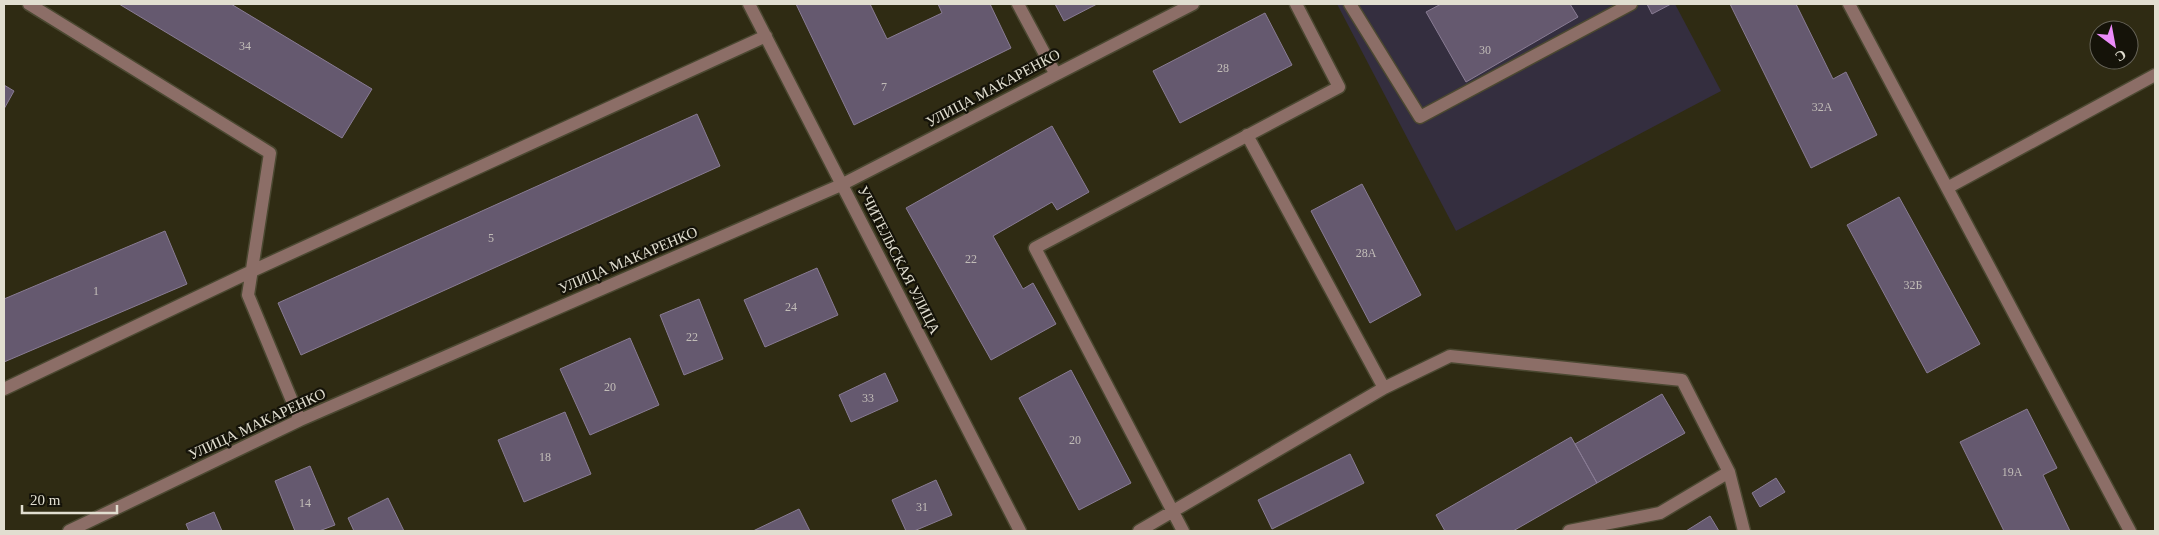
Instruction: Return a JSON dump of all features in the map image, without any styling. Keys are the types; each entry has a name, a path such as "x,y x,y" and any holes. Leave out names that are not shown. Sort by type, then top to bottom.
{"street":[{"path":"28,4 270,153 248,295 300,420"},
{"name":"УЧИТЕЛЬСКАЯ УЛИЦА","path":"749,4 1020,531"},
{"path":"1018,4 1054,73"},
{"name":"УЛИЦА МАКАРЕНКО","path":"69,531 300,420 841,185 1054,73 1192,4"},
{"path":"1183,531 1035,248 1338,87 1296,4"},
{"path":"1350,4 1420,117 1631,4"},
{"path":"1849,4 2130,531"},
{"path":"4,389 252,271 766,36"},
{"path":"1947,188 2155,75"},
{"path":"1247,135 1384,388"},
{"path":"1138,531 1384,388 1450,356 1682,380 1729,472 1744,531"},
{"path":"1569,531 1660,513 1729,472"}],"shaded area":[{"path":"1337,4 1675,4 1721,91 1456,231"}],"building":[{"path":"119,4 231,4 372,89 342,138"},
{"path":"796,4 870,4 887,39 942,13 938,4 990,4 1011,48 854,125"},
{"path":"1055,4 1097,4 1064,21"},
{"path":"1441,4 1570,4 1578,17 1466,82 1426,12"},
{"path":"1647,4 1671,4 1652,14"},
{"path":"1730,4 1796,4 1833,79 1846,72 1877,135 1811,168"},
{"path":"1265,13 1292,65 1180,123 1153,71"},
{"path":"4,85 14,91 4,109"},
{"path":"697,114 720,166 301,355 278,303"},
{"path":"1052,126 1089,192 1057,210 1052,202 993,236 1023,289 1033,283 1056,324 991,360 906,208"},
{"path":"1362,184 1421,295 1370,323 1311,211"},
{"path":"1899,197 1980,344 1927,373 1847,225"},
{"path":"165,231 187,284 4,362 4,299"},
{"path":"817,268 838,315 765,347 744,300"},
{"path":"699,299 723,359 684,375 660,315"},
{"path":"630,338 659,405 590,435 560,369"},
{"path":"1071,370 1131,483 1079,510 1019,398"},
{"path":"885,373 898,401 851,422 839,395"},
{"path":"1662,394 1685,433 1597,483 1575,444"},
{"path":"2027,409 2057,468 2043,475 2070,531 2004,531 1960,442"},
{"path":"565,412 591,474 524,502 498,440"},
{"path":"1571,437 1597,483 1513,531 1445,531 1436,515"},
{"path":"1350,454 1364,483 1272,529 1258,500"},
{"path":"310,466 335,525 319,531 295,531 275,481"},
{"path":"1776,478 1785,492 1760,507 1752,493"},
{"path":"936,480 952,515 914,531 906,531 892,500"},
{"path":"388,498 404,531 354,531 348,518"},
{"path":"799,509 810,531 753,531"},
{"path":"214,512 222,531 189,531 186,524"},
{"path":"1710,516 1719,531 1686,531"}]}
